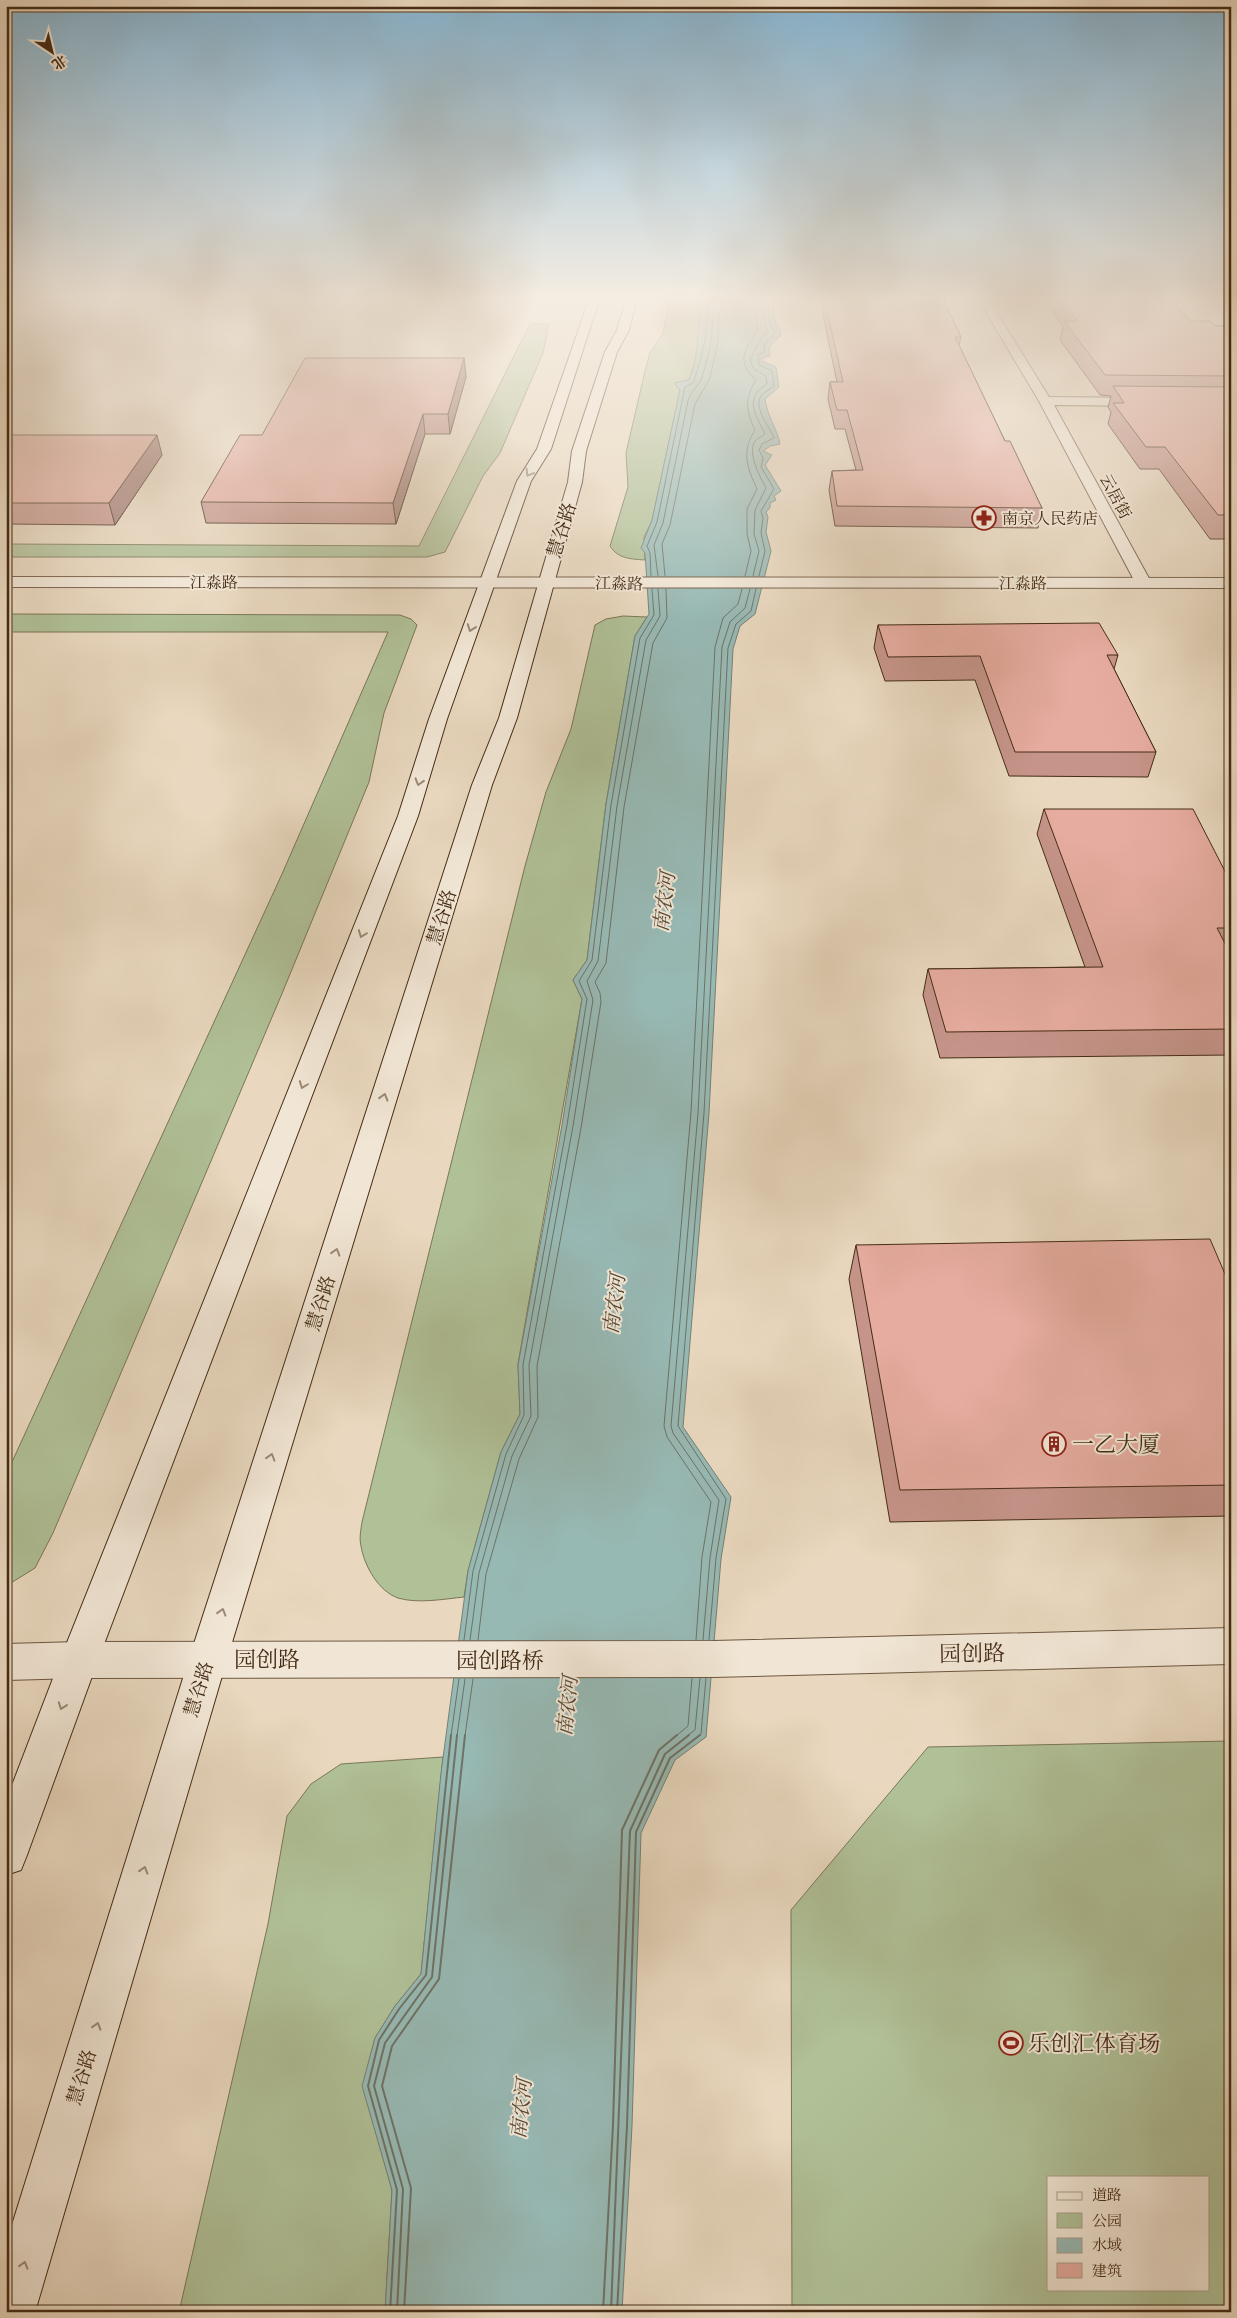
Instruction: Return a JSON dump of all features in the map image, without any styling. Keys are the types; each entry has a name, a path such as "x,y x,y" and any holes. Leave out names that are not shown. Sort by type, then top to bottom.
{"main road":[{"path":"6,1855 79,1660 408,816 438,719 524,481 544,449 559,405"},
{"name":"慧谷路","path":"10,2312 208,1659 479,794 508,718 545,582 575,482 579,451 594,405"},
{"name":"云居街","path":"1047,405 1143,582"},
{"name":"江淼路","path":"6,582 1231,583"},
{"name":"园创路","path":"713,1659 1231,1646"},
{"name":"园创路","path":"6,1662 208,1659 408,1660"},
{"name":"园创路桥","path":"408,1660 713,1659"}],"green space":[{"path":"489,405 521,405 500,453 483,476 445,552 427,557 6,557 6,544 419,546"},
{"path":"637,405 677,405 652,521 644,537 645,560 621,556 610,546 628,487 626,453"},
{"path":"6,614 400,615 411,619 417,625 384,713 369,782 281,996 53,1533 35,1568 6,1586 6,1475 282,874 388,632 6,632"},
{"path":"623,616 647,617 635,636 606,804 587,960 573,980 582,999 518,1364 520,1414 501,1452 468,1571 464,1597 406,1600 391,1595 384,1590 369,1569 360,1543 362,1522 525,866 546,792 571,729 595,625 606,619"},
{"name":"乐创汇体育场","path":"1231,1741 1231,2312 792,2312 791,1910 928,1747"},
{"path":"443,1757 421,1974 395,2006 375,2038 363,2086 392,2190 385,2312 179,2312 268,1924 287,1816 311,1784 341,1764"}],"water":[{"name":"南农河","path":"677,405 767,405 780,444 770,446 763,451 772,455 765,465 781,491 774,496 776,500 770,503 770,508 766,512 768,517 766,532 771,551 755,614 740,626 733,649 709,1113 683,1427 731,1497 721,1559 706,1737 675,1760 641,1833 632,2126 622,2312 385,2312 392,2190 362,2086 375,2038 395,2006 421,1974 441,1773 468,1571 501,1452 520,1414 518,1365 562,1125 582,999 573,980 587,960 606,804 635,636 649,614 645,553 641,548 652,520"}],"building":[{"path":"279,405 451,405 448,414 423,414 393,503 201,502 240,435 262,435"},
{"path":"836,405 988,405 1005,441 1010,441 1042,508 837,506 832,471 863,470 847,410 837,410"},
{"path":"1115,405 1231,405 1231,515 1218,515 1165,447 1146,447"},
{"path":"6,435 157,435 109,503 6,503"},
{"path":"1099,623 1118,655 1107,655 1156,752 1015,752 980,656 888,657 878,625"},
{"path":"1044,809 1193,809 1231,883 1231,928 1217,928 1231,955 1231,1029 946,1032 928,969 1103,967"},
{"name":"一乙大厦","path":"1210,1239 1231,1288 1231,1485 900,1490 856,1245"}],"place":[{"name":"南京人民药店","path":"984,518"},
{"name":"一乙大厦","path":"1054,1444"},
{"name":"乐创汇体育场","path":"1011,2043"}]}
